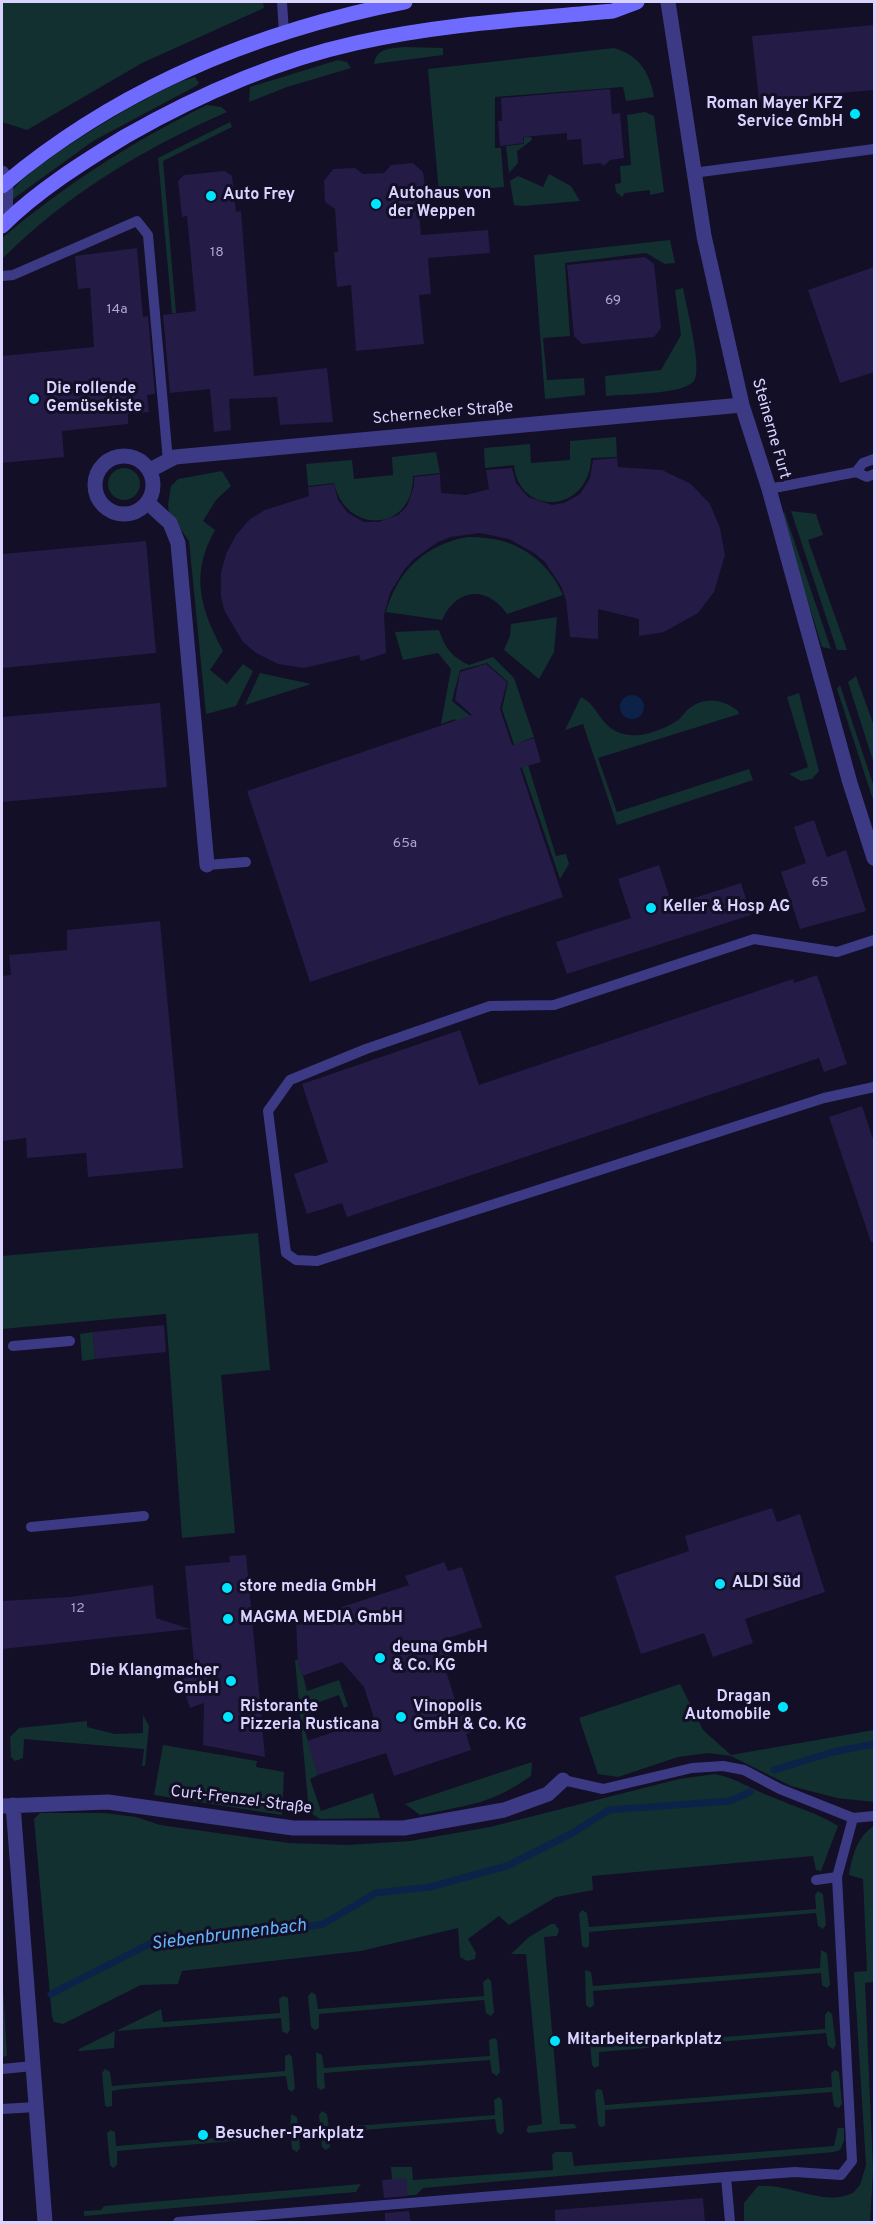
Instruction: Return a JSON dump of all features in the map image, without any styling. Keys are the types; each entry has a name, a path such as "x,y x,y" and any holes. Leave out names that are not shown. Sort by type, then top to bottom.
{"main road":[{"path":"3,180 63,139 165,78 284,33 354,11 405,2"},
{"path":"3,225 58,180 131,134 221,88 271,68 330,49 387,37 613,11 637,2"}],"street":[{"name":"Steinerne Furt","path":"668,2 704,236 742,405 769,489 804,620 873,848"},
{"path":"3,180 3,225"},
{"name":"Schernecker Straße","path":"150,470 175,457 742,405"},
{"path":"116,457 135,458 150,470 154,487 148,503 134,513 117,513 103,504 95,487 100,468 116,457"},
{"path":"148,503 170,523 178,543 207,865"},
{"name":"Curt-Frenzel-Straße","path":"45,2223 33,2066 7,1805 108,1802 282,1827 349,1830 404,1828 504,1810 548,1794 563,1780"}],"lane":[{"path":"282,2 284,33"},
{"path":"693,173 874,150"},
{"path":"2,276 13,275 137,221 148,235 168,461"},
{"path":"856,472 863,463 874,459"},
{"path":"769,489 856,472 867,477 874,474"},
{"path":"207,865 246,862"},
{"path":"874,940 837,952 754,939 554,1005 490,1006 366,1049 290,1080 268,1111 286,1252 296,1260 317,1261 824,1098 874,1088"},
{"path":"13,1346 70,1341"},
{"path":"30,1527 144,1516"},
{"path":"563,1780 603,1789 692,1768 723,1766 744,1770 780,1789 853,1818 874,1816"},
{"path":"178,2223 795,2172 841,2175 852,2161 837,1877 853,1818"},
{"path":"816,1880 837,1877"},
{"path":"2,2069 33,2066"},
{"path":"2,2109 36,2107"},
{"path":"726,2177 730,2223"}],"green space":[{"path":"2,2 263,2 264,8 142,63 27,130 2,122"},
{"path":"405,47 443,48 443,55 374,64 381,52"},
{"path":"614,48 630,55 642,66 650,80 654,97 626,101 623,87 495,97 495,148 501,148 504,187 439,193 428,69"},
{"path":"338,60 347,62 351,68 287,87 249,102 250,87"},
{"path":"195,77 199,83 196,86 93,141 13,199 16,186 50,158 129,108"},
{"path":"207,105 221,107 227,112 166,141 107,175 52,214 2,259 2,238 50,200 126,149"},
{"path":"645,112 654,116 664,192 650,195 650,190 625,193 622,197 616,192 615,184 621,183 620,166 631,165 627,115"},
{"path":"230,122 232,127 163,161 176,313 172,313 158,158"},
{"path":"524,137 531,137 532,140 517,151 518,163 509,173 506,146 524,144"},
{"path":"549,174 571,186 580,201 514,205 510,181 518,176 543,187"},
{"path":"670,240 675,263 665,264 646,253 565,263 570,336 543,338 547,380 584,378 585,395 545,399 534,255"},
{"path":"683,288 695,351 694,381 678,389 606,396 605,376 661,370 681,335 675,290"},
{"path":"616,437 617,457 591,458 588,476 579,490 568,498 554,502 540,501 528,494 519,482 514,465 485,468 484,448 530,444 531,463 570,460 570,441"},
{"path":"436,452 440,473 413,476 410,495 403,508 392,517 378,520 365,519 352,512 341,500 334,483 308,486 306,464 352,460 354,479 393,475 392,457"},
{"path":"124,468 135,473 140,484 135,495 124,500 113,495 108,484 113,473"},
{"path":"222,471 231,486 216,500 203,521 215,530 202,561 201,591 209,620 223,651 210,670 227,684 243,664 253,671 236,706 206,714 189,541 169,513 168,505 171,486 178,479"},
{"path":"784,511 831,649 822,647 782,518"},
{"path":"791,511 816,514 823,535 808,540 847,650 837,650"},
{"path":"468,537 498,540 525,551 547,569 563,595 507,614 490,598 472,594 455,601 442,620 386,612 398,584 415,562 439,546"},
{"path":"557,617 554,652 539,679 504,650 510,636 511,624"},
{"path":"439,630 447,647 458,659 469,665 493,657 514,678 534,737 521,742 556,856 566,854 569,864 560,879 502,709 508,682 487,663 460,670 452,701 474,719 461,735 455,719 441,724 451,669 438,653 403,660 395,632"},
{"path":"260,673 311,684 245,705"},
{"path":"856,676 874,726 874,764 848,682"},
{"path":"840,685 874,787 874,803 837,689"},
{"path":"799,693 819,771 812,779 801,781 789,774 808,767 787,697"},
{"path":"581,697 612,729 630,735 642,735 662,729 678,720 691,707 703,701 721,702 733,707 739,714 598,758 617,812 749,769 753,780 617,825 583,724 565,730"},
{"path":"258,1233 270,1370 221,1375 235,1533 182,1538 166,1314 2,1329 2,1256"},
{"path":"93,1332 95,1359 82,1361 80,1334"},
{"path":"299,1659 307,1691 339,1680 348,1706 344,1708 339,1695 308,1706 312,1720 303,1724 318,1775 310,1779 321,1811 373,1793 380,1818 320,1819 309,1812 295,1660"},
{"path":"680,1684 703,1730 731,1755 874,1730 874,1802 837,1798 791,1786 731,1756 709,1753 678,1757 618,1777 598,1774 579,1718"},
{"path":"143,1715 149,1726 145,1766 142,1766 144,1749 24,1739 23,1758 15,1761 11,1757 10,1737 19,1728 87,1721 87,1727 115,1734 143,1733"},
{"path":"163,1745 257,1761 256,1767 284,1772 282,1815 154,1795"},
{"path":"532,1762 531,1776 503,1793 478,1803 420,1815 405,1804"},
{"path":"715,1774 838,1826 821,1871 816,1870 813,1856 592,1876 593,1890 556,1897 509,1925 499,1916 468,1939 476,1953 475,1959 467,1961 460,1957 458,1928 361,1951 182,1971 178,1984 141,1985 63,2024 54,2022 52,2017 34,1819 40,1813 104,1813 136,1817 160,1825 289,1843 347,1845 410,1841 490,1827 679,1779"},
{"path":"874,1826 874,1982 865,1983 873,2170 870,2222 744,2222 744,2203 758,2186 782,2188 818,2196 841,2197 853,2193 860,2185 866,2165 854,1972 867,1971 863,1879 849,1875 859,1841"},
{"path":"818,1891 823,1894 826,1925 823,1929 818,1926 816,1913 589,1932 589,1946 586,1948 582,1946 579,1914 582,1910 587,1913 589,1927 816,1909 815,1895"},
{"path":"555,1924 559,1930 557,1936 544,1937 560,2124 574,2124 577,2128 529,2133 526,2131 528,2126 542,2124 526,1954 511,1954 529,1937"},
{"path":"821,1950 827,1953 830,1985 827,1988 822,1985 821,1973 593,1991 594,2005 590,2008 586,2005 585,1970 591,1972 593,1986 820,1968"},
{"path":"2,1969 7,2056 2,2057"},
{"path":"488,1978 491,1981 494,2012 491,2016 486,2013 484,2000 319,2014 319,2028 315,2030 311,2027 308,1996 312,1992 316,1995 318,2009 484,1996 483,1982"},
{"path":"283,1996 288,1998 290,2030 287,2034 282,2031 281,2018 116,2031 161,2009 163,2022 280,2013 279,1999"},
{"path":"828,2011 832,2014 836,2045 833,2049 828,2046 826,2033 599,2052 599,2066 595,2068 592,2065 589,2034 591,2031 596,2032 598,2047 825,2029 825,2015"},
{"path":"115,2031 114,2048 79,2051 79,2049"},
{"path":"494,2038 497,2040 500,2072 497,2076 492,2073 490,2060 324,2073 325,2088 321,2090 317,2087 316,2052 322,2055 324,2068 490,2056 489,2040"},
{"path":"289,2054 292,2057 295,2088 292,2092 288,2089 286,2076 122,2089 112,2091 112,2106 105,2105 102,2073 105,2069 110,2072 112,2086 285,2071 285,2056"},
{"path":"835,2070 839,2072 842,2104 839,2108 834,2106 832,2092 605,2110 605,2126 600,2127 598,2124 595,2093 597,2089 602,2090 605,2105 832,2087 831,2073"},
{"path":"499,2097 502,2100 504,2131 501,2135 497,2132 495,2119 329,2133 330,2147 326,2150 322,2147 319,2115 322,2111 327,2114 329,2128 495,2115 494,2100"},
{"path":"291,2114 297,2117 300,2148 297,2152 292,2149 291,2136 117,2151 117,2165 113,2168 110,2165 107,2133 110,2130 115,2132 116,2146 290,2132"},
{"path":"838,2128 844,2128 844,2141 840,2150 834,2152 423,2188 416,2195 394,2196 407,2191 406,2179 392,2180 391,2167 412,2167 413,2180 553,2170 552,2155 555,2152 572,2152 574,2166 834,2146"},
{"path":"361,2184 356,2192 84,2216 84,2211 101,2210 104,2206"}],"water":[{"path":"632,695 640,699 644,707 640,715 632,719 624,715 620,707 624,699"}],"building":[{"path":"874,25 874,90 759,100 752,36"},
{"path":"610,89 612,114 620,113 624,158 610,160 604,166 600,163 583,165 581,139 567,140 567,133 523,137 524,143 500,146 498,121 502,121 501,98"},
{"path":"413,163 423,172 426,193 418,201 421,235 488,230 490,253 428,258 431,294 419,295 424,344 356,351 351,285 337,287 334,252 338,252 335,209 325,202 324,181 333,169 355,168 363,174 384,173 391,165"},
{"path":"225,171 232,176 236,212 241,211 254,376 327,368 333,422 280,425 277,397 229,399 231,430 214,432 210,389 170,393 163,315 196,311 187,216 182,217 178,181 184,175"},
{"path":"137,248 143,317 148,316 155,394 147,395 149,412 128,414 128,424 62,431 64,457 2,463 2,356 94,347 90,288 78,289 75,256"},
{"path":"645,257 654,264 661,328 654,337 582,344 574,336 567,265"},
{"path":"874,267 874,372 840,383 808,290"},
{"path":"617,458 618,467 662,470 691,484 710,504 720,528 725,555 714,592 698,613 664,632 639,636 639,619 598,609 598,639 570,637 566,600 561,586 545,562 509,539 480,533 451,537 438,542 414,559 404,570 390,593 384,615 386,653 361,661 359,655 304,668 278,664 256,653 243,642 225,612 221,597 221,573 226,554 236,535 250,519 265,510 309,496 308,487 334,484 338,500 348,513 364,522 378,522 398,515 407,506 414,486 414,477 440,474 441,493 466,495 489,489 486,470 512,468 516,483 528,497 552,505 564,503 580,494 590,478 593,460"},
{"path":"146,541 156,653 2,668 2,554"},
{"path":"486,664 507,682 500,709 512,745 534,738 541,762 520,768 563,897 310,982 247,791 472,715 455,700 460,672"},
{"path":"160,703 167,787 2,802 2,717"},
{"path":"814,820 827,857 846,850 866,911 800,929 781,872 806,863 794,827"},
{"path":"659,865 672,905 741,883 751,915 567,974 556,942 631,918 618,879"},
{"path":"160,921 183,1168 88,1177 86,1153 27,1158 26,1138 2,1141 2,976 11,975 9,955 67,950 67,930"},
{"path":"817,975 847,1064 824,1072 819,1058 347,1217 342,1203 307,1214 294,1174 328,1162 302,1084 460,1030 479,1085 793,979 794,983"},
{"path":"862,1106 874,1142 874,1242 871,1242 829,1117"},
{"path":"164,1325 166,1352 95,1359 93,1332"},
{"name":"ALDI Süd","path":"772,1508 777,1522 800,1514 825,1592 745,1619 753,1643 713,1657 704,1633 641,1654 615,1576 689,1551 685,1536"},
{"path":"246,1555 265,1757 203,1745 204,1703 190,1708 182,1685 185,1671 194,1663 185,1566 230,1562 229,1556"},
{"path":"444,1562 448,1571 462,1567 482,1627 445,1639 455,1668 446,1671 460,1716 469,1713 475,1731 466,1734 471,1750 394,1776 386,1753 318,1775 307,1741 374,1718 364,1687 342,1662 302,1676 298,1664 296,1622 409,1585 405,1576"},
{"path":"153,1585 156,1618 190,1629 2,1649 2,1601 70,1597"},
{"path":"406,2178 408,2196 384,2198 382,2180"},
{"path":"703,2198 705,2223 555,2223 555,2210"},
{"path":"409,2211 411,2223 385,2223 385,2213"}],"waterway":[{"name":"Siebenbrunnenbach","path":"774,1770 833,1752 874,1744"},
{"name":"Siebenbrunnenbach","path":"51,1994 149,1944 252,1936 323,1924 376,1893 430,1887 507,1866 569,1835 609,1810 730,1801 750,1792"}],"place":[{"name":"Roman Mayer KFZ Service GmbH","path":"855,114"},
{"name":"Auto Frey","path":"211,196"},
{"name":"Autohaus von der Weppen","path":"376,204"},
{"name":"Die rollende Gemüsekiste","path":"34,399"},
{"name":"Keller & Hosp AG","path":"651,908"},
{"name":"ALDI Süd","path":"720,1584"},
{"name":"store media GmbH","path":"227,1588"},
{"name":"MAGMA MEDIA GmbH","path":"228,1619"},
{"name":"deuna GmbH & Co. KG","path":"380,1658"},
{"name":"Die Klangmacher GmbH","path":"231,1681"},
{"name":"Dragan Automobile","path":"783,1707"},
{"name":"Ristorante Pizzeria Rusticana","path":"228,1717"},
{"name":"Vinopolis GmbH & Co. KG","path":"401,1717"},
{"name":"Mitarbeiterparkplatz","path":"555,2041"},
{"name":"Besucher-Parkplatz","path":"203,2135"}]}
